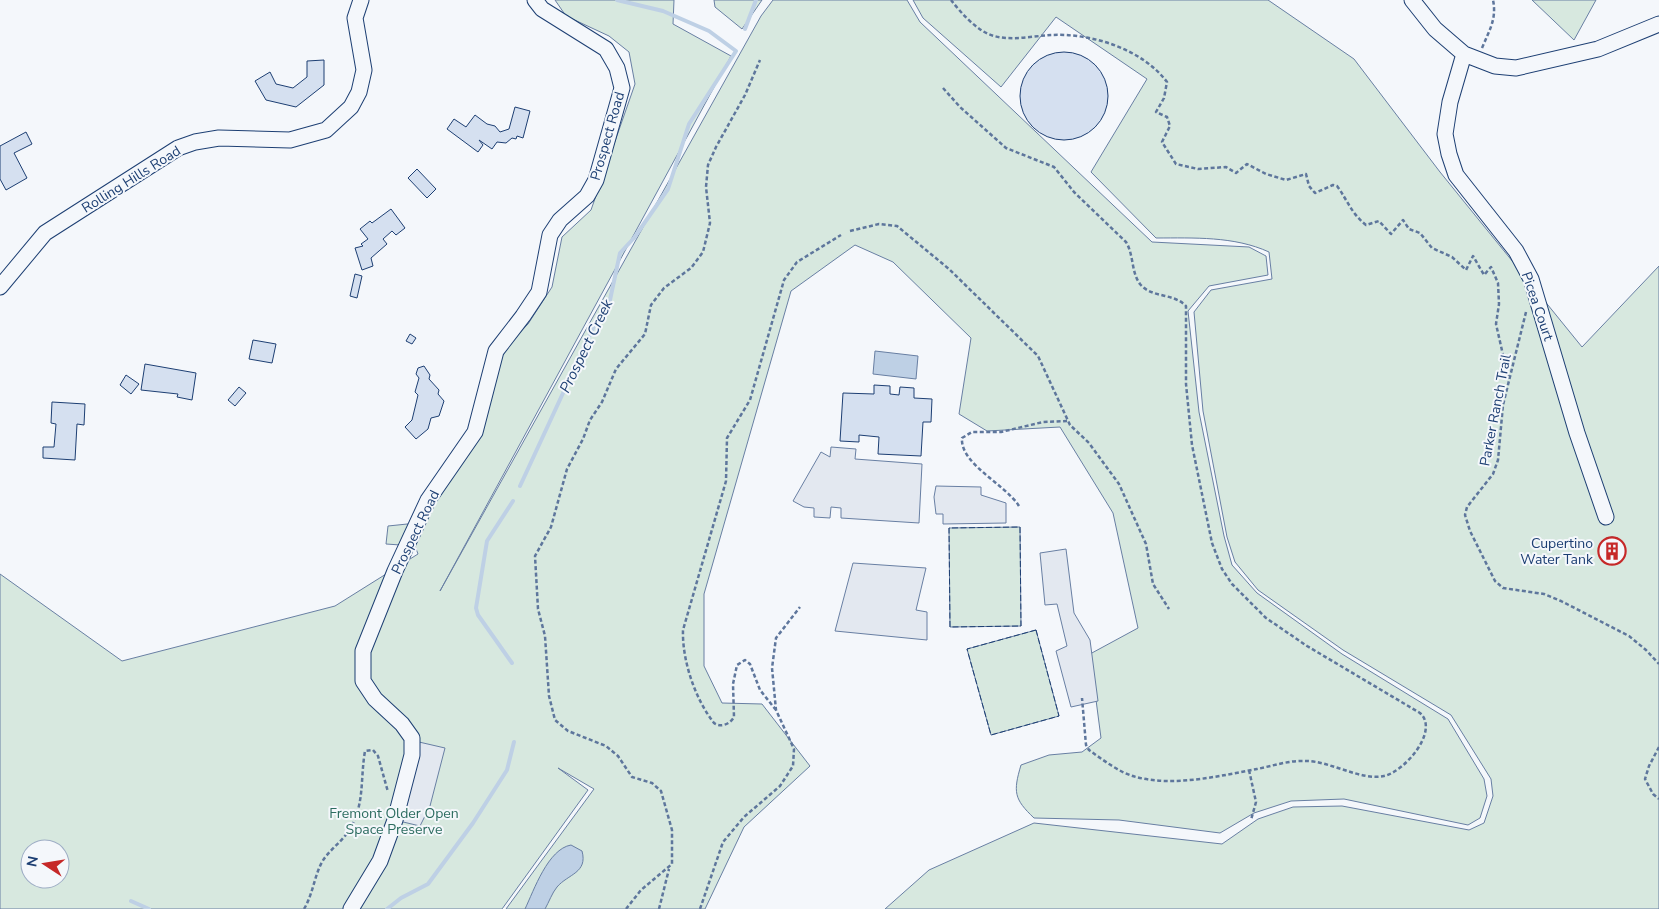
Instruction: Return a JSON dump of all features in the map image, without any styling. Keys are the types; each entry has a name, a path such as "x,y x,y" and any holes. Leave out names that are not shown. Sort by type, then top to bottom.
{"street":[{"name":"Rolling Hills Road","path":"0,287 45,233 178,148 195,142 219,138 290,140 326,130 351,108 359,92 364,70 355,18 361,0"},
{"name":"Prospect Road","path":"351,909 380,861 392,828 412,755 412,738 402,724 375,699 363,681 363,652 395,571 428,500 475,432 484,388 496,351 539,292 550,235 560,220 586,196 596,180 622,88 617,68 606,49 550,14 535,0"},
{"path":"1412,0 1448,43 1470,57 1495,66 1516,68 1598,49 1659,24"},
{"name":"Picea Court","path":"1470,57 1450,102 1445,134 1449,154 1456,175 1516,251 1532,279 1574,423 1606,517"}],"path":[{"path":"951,0 973,24 993,36 1021,38 1077,34 1135,55 1158,69 1167,82 1164,98 1156,112 1167,117 1170,126 1162,142 1176,164 1198,169 1226,167 1236,173 1247,164 1266,174 1286,180 1306,174 1309,186 1315,193 1333,185 1337,186 1348,200 1354,215 1366,225 1378,221 1391,234 1403,220 1409,229 1420,233 1432,248 1452,257 1466,270 1473,256 1484,275 1492,267 1498,283 1499,304 1496,324 1508,377"},
{"path":"1470,57 1493,25 1495,11 1493,0"},
{"path":"659,909 673,859 673,841 661,791 652,783 632,777 618,756 606,746 575,735 562,727 552,712 546,645 538,609 535,556 551,527 564,478 583,440 590,420 602,402 616,369 645,334 649,312 654,300 664,288 691,268 703,252 710,223 706,187 708,165 745,95 760,60"},
{"path":"943,88 960,107 1006,148 1054,166 1074,192 1126,242 1140,284 1152,292 1174,298 1186,306 1186,384 1192,445 1216,558 1232,584 1266,618 1284,631 1424,717 1425,732 1414,754 1395,772 1385,776 1375,777 1308,761 1180,780 1147,779 1130,775 1089,750 1086,745 1082,698"},
{"path":"850,231 880,224 897,226 949,269 1038,356 1067,421 1089,443 1119,484 1146,544 1153,584 1169,609"},
{"path":"700,909 723,842 744,817 780,786 793,766 794,749 776,710 764,696 750,664 745,660 737,665 734,677 734,717 726,724 717,725 714,723 689,672 684,653 684,630 726,481 727,438 750,400 784,280 797,262 840,235"},
{"name":"Parker Ranch Trail","path":"1527,307 1508,377 1500,426 1498,460 1493,474 1467,507 1466,515 1474,541 1495,581 1504,588 1544,594 1561,600 1628,636 1646,650 1659,664"},
{"path":"1019,506 999,484 970,460 963,449 962,438 972,432 1000,432 1043,422 1067,421"},
{"path":"776,710 773,652 776,638 800,607"},
{"path":"1659,747 1649,766 1645,779 1652,794 1659,799"},
{"path":"304,909 310,899 323,861 341,842 358,810 362,799 362,769 366,751 373,750 378,756 388,795"},
{"path":"1249,770 1256,802 1251,820"},
{"path":"626,909 647,885 669,868"}],"green space":[{"name":"Fremont Older Open Space Preserve","path":"555,0 674,0 673,24 731,56 440,591 761,16 773,0 907,0 920,22 1152,242 1249,247 1266,256 1268,275 1209,286 1188,311 1199,412 1224,536 1232,565 1257,593 1342,654 1448,719 1484,779 1487,796 1480,818 1468,825 1344,799 1291,801 1254,813 1220,833 1119,820 1034,818 1022,806 1017,794 1016,789 1021,765 1049,755 1082,752 1101,738 1090,654 1138,628 1113,513 1060,427 987,431 959,414 971,338 893,262 855,245 791,291 704,594 704,666 722,703 762,704 810,766 744,827 705,909 506,909 594,789 558,768 588,790 502,909 0,909 0,574 122,661 335,606 418,554 415,546 386,544 388,526 417,523 478,434 501,352 528,324 552,287 562,237 591,210 635,84 629,52 609,36 566,16"},
{"path":"714,0 762,0 742,29 715,7"},
{"path":"913,0 1268,0 1354,59 1440,172 1582,347 1659,266 1659,909 885,909 929,870 1034,823 1222,844 1258,819 1293,807 1342,806 1469,830 1484,823 1493,796 1491,779 1451,715 1343,650 1258,590 1235,562 1227,537 1203,411 1194,312 1211,290 1272,279 1269,252 1242,243 1214,239 1156,238 1091,172 1147,79 1056,17 1001,87 923,18"},
{"path":"1532,0 1596,0 1574,40"},
{"path":"1020,527 1021,626 950,627 949,528"},
{"path":"1036,630 1059,716 991,735 967,649"}],"shaded area":[{"path":"831,447 856,449 855,459 922,464 919,523 841,518 841,508 831,507 830,518 814,517 814,508 804,507 793,501 821,452 830,457"},
{"path":"936,486 981,487 981,495 1006,503 1006,523 943,524 943,514 936,514 934,497"},
{"path":"1066,549 1074,613 1090,640 1098,701 1071,707 1056,651 1067,646 1057,604 1045,605 1040,553"},
{"path":"853,563 926,568 916,610 927,612 927,640 835,631"},
{"path":"419,742 445,748 430,806 420,826 399,821"}],"water":[{"path":"875,351 918,356 916,379 873,374"},
{"path":"571,845 582,851 583,858 580,869 557,887 545,909 525,909 537,881 549,862 555,854"}],"building":[{"path":"1064,52 1081,55 1089,59 1101,71 1105,79 1108,96 1105,113 1101,121 1089,133 1081,137 1064,140 1047,137 1039,133 1027,121 1023,113 1020,96 1023,79 1027,71 1039,59 1047,55"},
{"path":"324,60 324,85 296,107 266,100 255,81 270,72 276,84 293,88 307,77 307,61"},
{"path":"515,107 530,111 523,138 517,136 516,139 512,138 506,143 497,142 492,149 479,140 483,145 478,152 447,129 454,119 466,127 475,115 487,124 495,126 500,132 509,129"},
{"path":"26,132 32,144 14,153 27,178 6,190 0,179 0,146"},
{"path":"417,169 436,189 427,198 408,178"},
{"path":"391,209 405,228 396,235 392,231 383,239 387,244 371,258 373,266 362,270 355,248 363,246 361,244 368,239 360,229"},
{"path":"355,274 362,276 357,298 350,296"},
{"path":"410,334 416,338 412,344 406,341"},
{"path":"253,340 276,344 272,363 249,359"},
{"path":"145,364 196,373 192,400 177,397 178,394 141,390"},
{"path":"424,366 430,375 429,379 439,390 438,394 444,401 439,416 431,418 428,429 416,439 405,427 412,420 418,395 415,392 419,378 416,374 418,368"},
{"path":"126,375 139,384 131,394 120,385"},
{"path":"874,385 890,386 890,394 899,395 900,387 914,388 914,398 932,399 931,422 923,422 921,456 878,454 879,437 859,435 859,442 840,441 843,393 874,394"},
{"path":"239,387 246,393 235,406 228,400"},
{"path":"52,402 85,404 84,425 77,424 75,460 43,458 43,447 54,447 56,424 51,423"},
{"name":"Cupertino Water Tank","path":"1612,537 1621,541 1625,550 1621,559 1612,563 1603,559 1599,550 1603,541"}],"waterway":[{"name":"Prospect Creek","path":"520,486 595,324 610,300 620,253 634,238 668,189 689,124 736,51 709,31 663,11 617,0"},
{"name":"Prospect Creek","path":"745,29 756,0"},
{"name":"Prospect Creek","path":"512,663 478,615 476,608 487,541 513,501"},
{"name":"Prospect Creek","path":"387,909 401,898 428,884 473,823 507,770 514,742"},
{"path":"131,901 149,909"}],"fence":[{"path":"1020,527 1021,626 950,627 949,528 1020,527"},
{"path":"1036,630 1059,716 991,735 967,649 1036,630"}],"place":[{"name":"Cupertino Water Tank","path":"1612,551"}]}
